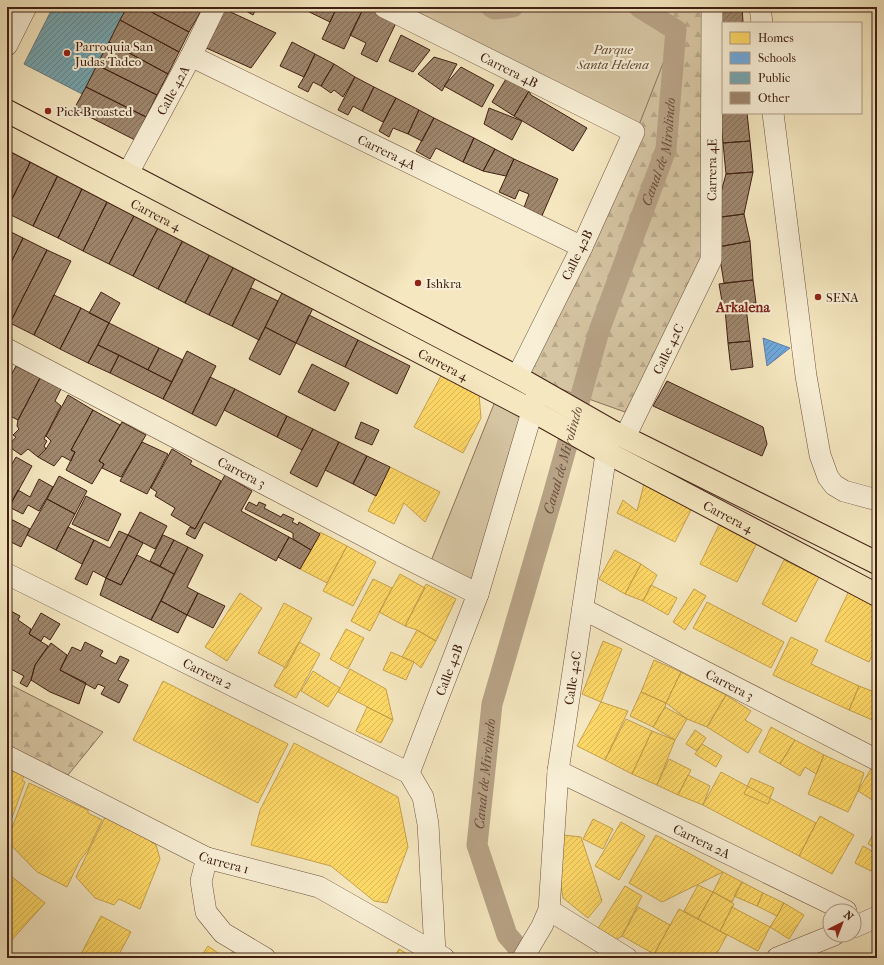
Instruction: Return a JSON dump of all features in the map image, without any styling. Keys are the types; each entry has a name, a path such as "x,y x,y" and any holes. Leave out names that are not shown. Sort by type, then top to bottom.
{"main road":[{"name":"Carrera 4","path":"7,111 517,377 612,431 875,562"},
{"name":"Carrera 4","path":"7,137 539,414 599,448 877,595"}],"street":[{"path":"7,45 26,7"},
{"name":"Calle 42A","path":"128,173 192,56 215,7"},
{"name":"Carrera 4B","path":"384,7 634,132"},
{"name":"Carrera 4E","path":"710,260 712,7"},
{"path":"760,7 762,22"},
{"name":"Carrera 4A","path":"192,56 582,247"},
{"path":"773,114 806,376 820,455 828,477 834,485 844,491 877,500"},
{"name":"Calle 42B","path":"517,377 582,247 634,132"},
{"name":"Calle 42C","path":"545,918 558,771 583,609 599,448 612,431 710,260"},
{"name":"Carrera 3","path":"7,350 400,555 478,594"},
{"name":"Calle 42B","path":"409,773 478,594 546,393"},
{"name":"Carrera 2","path":"7,574 409,773"},
{"name":"Carrera 3","path":"583,609 877,760"},
{"name":"Carrera 1","path":"7,756 207,858 319,887 439,955"},
{"name":"Carrera 2A","path":"558,771 830,903"},
{"path":"409,773 423,797 428,824 439,955"},
{"path":"207,858 201,881 206,912 223,933 265,958"},
{"path":"523,958 545,918 627,958"},
{"path":"777,958 822,940"}],"green space":[{"name":"Parque Santa Helena","path":"403,7 491,7 495,9 513,7 639,7 676,30 639,125"},
{"path":"621,7 708,7 710,259 625,412 516,373 639,125"},
{"path":"498,394 532,411 478,591 429,566"},
{"path":"7,683 103,732 68,775 7,746"}],"building: Homes":[{"path":"442,374 479,394 481,418 463,453 414,427"},
{"path":"390,467 440,492 425,522 404,503 394,524 368,511"},
{"path":"644,484 692,508 675,542 617,513 623,500 637,511"},
{"path":"719,525 757,543 737,582 700,564"},
{"path":"320,532 347,546 327,583 300,569"},
{"path":"347,546 376,562 353,606 323,591"},
{"path":"615,550 641,564 625,594 599,579"},
{"path":"784,560 819,577 796,622 762,604"},
{"path":"641,564 657,575 643,601 625,594"},
{"path":"400,574 425,588 405,626 379,612"},
{"path":"373,579 392,588 370,631 351,621"},
{"path":"426,584 456,599 436,641 417,630 405,626"},
{"path":"651,585 677,598 668,615 643,601"},
{"path":"694,589 706,596 685,630 673,622"},
{"path":"849,591 877,604 877,645 869,662 825,641"},
{"path":"240,593 262,608 227,661 205,647"},
{"path":"707,602 784,642 771,668 693,628"},
{"path":"284,603 312,618 286,668 258,653"},
{"path":"346,629 364,638 348,669 330,659"},
{"path":"417,630 436,641 421,668 414,662 402,657"},
{"path":"791,637 818,650 811,664 859,686 849,710 773,675"},
{"path":"603,641 622,649 601,702 582,694"},
{"path":"299,642 320,654 296,698 274,686"},
{"path":"391,652 414,662 406,680 383,670"},
{"path":"654,660 681,672 666,703 641,692"},
{"path":"350,669 386,689 393,720 338,692"},
{"path":"313,671 340,688 328,707 301,691"},
{"path":"681,672 726,695 707,727 687,719 666,703"},
{"path":"163,681 288,744 258,803 133,740"},
{"path":"859,686 877,693 877,722 849,710"},
{"path":"641,692 666,703 653,727 630,716"},
{"path":"726,695 751,711 745,720 762,730 748,753 707,727"},
{"path":"601,702 628,711 605,760 577,746"},
{"path":"367,707 393,720 381,743 356,731"},
{"path":"665,707 687,719 675,740 653,727"},
{"path":"626,719 652,731 632,774 605,760"},
{"path":"771,727 795,740 780,764 759,752"},
{"path":"695,730 706,738 697,751 686,744"},
{"path":"652,731 675,740 657,785 632,774"},
{"path":"795,740 824,755 816,774 805,767 800,776 780,764"},
{"path":"294,743 398,797 408,847 387,903 374,901 331,866 251,845 260,810"},
{"path":"702,744 722,756 716,767 695,754"},
{"path":"824,755 864,773 858,791 848,812 808,794"},
{"path":"669,759 691,770 678,795 657,785"},
{"path":"7,764 24,776 22,780 25,782 9,826 7,825"},
{"path":"872,767 877,770 877,803 858,791"},
{"path":"721,772 816,823 799,856 703,805"},
{"path":"688,775 710,786 703,805 678,795"},
{"path":"751,778 774,788 768,804 744,794"},
{"path":"29,783 88,810 88,813 102,820 88,850 79,862 67,887 37,872 7,841"},
{"path":"106,815 149,835 151,842 156,845 160,859 140,909 119,899 114,905 95,898 76,877"},
{"path":"820,816 854,835 832,874 799,856"},
{"path":"593,819 613,829 603,849 583,839"},
{"path":"621,822 645,836 619,880 595,866"},
{"path":"877,827 877,849 868,844"},
{"path":"563,835 581,837 602,901 588,918 563,898 560,881"},
{"path":"656,835 723,872 662,902 629,883"},
{"path":"863,846 877,854 877,867 871,871 855,863"},
{"path":"723,872 742,882 732,902 713,892"},
{"path":"7,873 45,903 9,943 7,942"},
{"path":"742,882 763,893 757,906 734,896"},
{"path":"698,885 713,892 698,919 684,911"},
{"path":"625,886 642,896 622,936 614,941 597,930"},
{"path":"713,892 734,904 720,931 698,919"},
{"path":"763,893 784,903 777,916 757,906"},
{"path":"784,903 804,915 789,939 770,927"},
{"path":"638,907 670,925 654,954 622,936"},
{"path":"732,907 770,927 758,951 720,931"},
{"path":"679,909 727,935 717,953 706,958 652,958"},
{"path":"101,916 131,932 117,958 79,958"},
{"path":"208,946 225,958 200,958"},
{"path":"399,949 414,958 394,958"},
{"path":"232,952 242,958 228,958"}],"building: Schools":[{"path":"763,338 790,348 767,366"}],"building: Public":[{"name":"Parroquia San Judas Tadeo","path":"53,7 127,7 82,94 24,64"}],"building: Other":[{"path":"127,7 142,7 189,32 179,52 120,20"},
{"path":"142,7 194,7 201,11 189,32"},
{"path":"239,7 257,7 253,15"},
{"path":"299,7 337,7 330,22"},
{"path":"337,7 364,7 344,49 322,39"},
{"path":"364,7 369,7 397,21 377,62 361,54 366,43 350,35"},
{"path":"721,7 742,7 743,22 722,22 722,26"},
{"path":"224,9 276,33 251,68 204,47"},
{"path":"120,20 179,52 168,74 109,42"},
{"path":"401,35 430,50 413,72 389,61"},
{"path":"109,42 168,74 157,95 97,65"},
{"path":"292,42 315,54 304,77 280,66"},
{"path":"315,54 334,64 321,86 313,82 308,92 298,87"},
{"path":"434,57 457,64 442,91 418,74"},
{"path":"334,64 355,77 343,97 334,90 331,93 321,86"},
{"path":"97,65 157,95 146,117 86,87"},
{"path":"461,67 494,85 482,107 444,86"},
{"path":"355,77 374,87 362,111 353,106 348,115 338,110"},
{"path":"506,79 529,91 514,116 492,102"},
{"path":"86,87 146,117 135,140 74,109"},
{"path":"374,87 396,98 383,122 362,111"},
{"path":"722,90 722,114 747,114 750,141 723,143 718,91"},
{"path":"529,91 531,95 587,128 573,151 514,116"},
{"path":"396,98 419,110 408,134 393,128 389,137 379,131"},
{"path":"489,108 522,121 512,140 484,124"},
{"path":"419,110 434,118 422,141 408,134"},
{"path":"434,118 474,138 463,162 436,148 430,159 416,151"},
{"path":"474,138 495,149 483,171 463,162"},
{"path":"750,141 753,172 726,174 723,143"},
{"path":"7,149 31,161 7,209"},
{"path":"495,149 514,159 506,176 483,171"},
{"path":"514,159 558,179 541,218 523,210 529,194 519,190 515,199 499,192"},
{"path":"31,161 58,175 33,226 7,213 7,209"},
{"path":"753,172 744,214 714,218 726,174"},
{"path":"58,175 83,187 58,238 33,226"},
{"path":"83,187 108,200 83,251 58,238"},
{"path":"108,200 135,214 109,264 83,251"},
{"path":"135,214 159,226 133,276 109,264"},
{"path":"744,214 750,241 718,247 714,218"},
{"path":"159,226 184,238 158,289 133,276"},
{"path":"7,230 23,238 7,271"},
{"path":"23,238 47,250 10,323 7,321 7,271"},
{"path":"184,238 211,252 185,303 158,289"},
{"path":"750,241 753,280 724,283 718,247"},
{"path":"47,250 71,261 34,335 10,323"},
{"path":"211,252 235,264 209,315 185,303"},
{"path":"235,264 257,275 232,326 209,315"},
{"path":"753,280 756,303 723,307 719,284"},
{"path":"285,287 316,302 296,343 265,327"},
{"path":"251,288 278,301 259,340 232,326"},
{"path":"101,292 120,303 109,323 89,313"},
{"path":"54,295 81,308 60,349 34,335"},
{"path":"746,307 750,341 728,343 725,309"},
{"path":"81,308 109,323 88,363 60,349"},
{"path":"309,315 358,340 345,367 296,343"},
{"path":"109,323 159,348 148,370 98,345"},
{"path":"265,327 296,343 280,375 249,359"},
{"path":"358,340 410,366 397,394 345,367"},
{"path":"750,341 753,367 731,370 728,343"},
{"path":"98,345 119,355 110,373 88,363"},
{"path":"159,348 183,360 172,382 148,370"},
{"path":"187,351 216,366 192,414 163,399"},
{"path":"119,355 172,382 163,399 110,373"},
{"path":"312,364 349,383 335,411 298,392"},
{"path":"16,366 40,378 18,420 12,417 7,427 7,383"},
{"path":"210,377 235,389 216,426 192,414"},
{"path":"40,378 61,389 55,401 61,406 44,439 47,441 44,446 46,449 38,457 28,449 21,455 8,446 16,437 13,435 19,429 17,426 18,420"},
{"path":"667,381 763,427 767,444 762,456 653,406"},
{"path":"235,389 287,416 277,437 224,410"},
{"path":"68,395 93,410 71,450 75,452 71,461 62,456 54,466 38,457 51,441 46,436"},
{"path":"93,410 120,425 99,461 104,464 92,484 66,470 75,452 71,450"},
{"path":"287,416 313,429 302,450 277,437"},
{"path":"122,422 146,435 121,477 102,468 104,464 99,461"},
{"path":"361,422 379,430 372,445 355,438"},
{"path":"313,429 339,442 317,487 290,473"},
{"path":"142,442 168,454 147,494 120,481"},
{"path":"339,442 367,456 353,484 325,470"},
{"path":"172,449 192,461 190,464 221,481 195,529 171,515 175,508 155,496 157,492 151,488"},
{"path":"367,456 390,467 376,496 353,484"},
{"path":"16,457 32,466 7,511 7,473"},
{"path":"225,475 252,491 241,511 289,537 276,561 204,522 195,539 186,534 190,527 195,529"},
{"path":"59,476 87,491 75,514 47,499"},
{"path":"39,479 53,487 39,511 28,505 23,514 9,507 18,490 30,497"},
{"path":"86,496 121,514 108,541 72,524"},
{"path":"47,499 75,514 56,550 27,535"},
{"path":"249,502 257,506 259,502 266,505 264,508 281,517 283,514 294,519 292,522 298,525 299,522 320,534 311,550 293,539 293,533 245,509"},
{"path":"140,512 167,526 155,549 128,535"},
{"path":"7,517 30,529 21,547 7,540"},
{"path":"68,527 94,540 82,564 56,550"},
{"path":"119,531 128,535 106,578 93,571 87,585 75,579 94,540 110,548"},
{"path":"128,535 143,543 121,585 106,578"},
{"path":"163,535 174,540 160,566 150,561"},
{"path":"289,537 311,550 300,569 278,557"},
{"path":"174,540 188,547 174,574 160,566"},
{"path":"188,547 203,555 187,587 198,593 187,615 161,601"},
{"path":"137,555 174,574 151,620 100,595 106,578 121,585"},
{"path":"198,593 225,606 213,628 187,615"},
{"path":"161,601 187,615 178,633 151,620"},
{"path":"7,609 20,616 18,620 31,629 29,634 48,646 35,665 31,680 27,687 20,683 24,676 7,667"},
{"path":"41,613 60,624 50,640 44,636 41,641 29,634"},
{"path":"85,642 103,651 100,656 116,664 120,656 129,660 118,680 128,685 119,703 101,694 105,687 98,684 95,689 60,670 72,647 81,651"},
{"path":"51,643 67,655 60,670 86,683 79,704 50,692 31,680 35,665"}],"waterway":[{"name":"Canal de Mirolindo","path":"491,7 495,9 513,7"},
{"name":"Canal de Mirolindo","path":"527,958 507,935 477,845 492,704 599,331 666,149 676,30 639,7"}],"place":[{"name":"Parroquia San Judas Tadeo","path":"67,53"},
{"name":"Pick Broasted","path":"48,111"},
{"name":"Ishkra","path":"418,283"},
{"name":"SENA","path":"818,297"}],"district":[{"name":"Arkalena","path":"743,307"}]}
